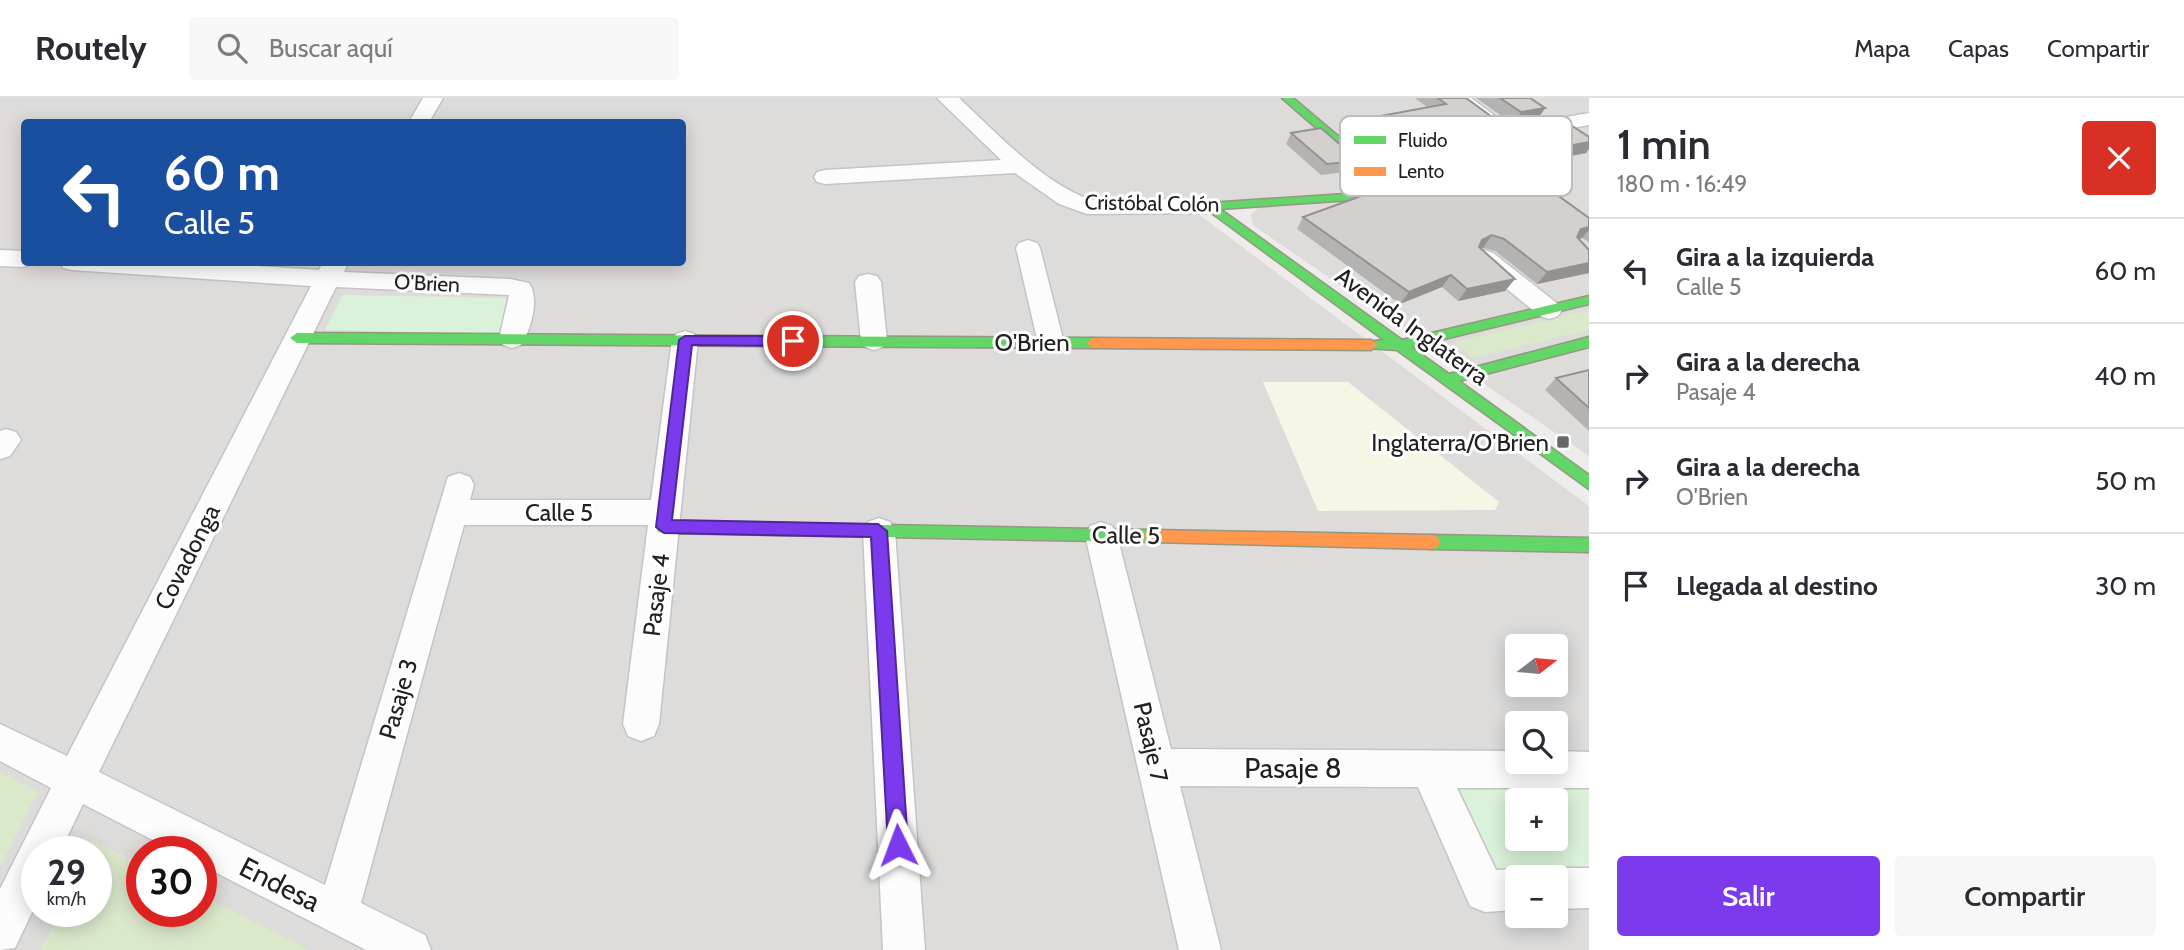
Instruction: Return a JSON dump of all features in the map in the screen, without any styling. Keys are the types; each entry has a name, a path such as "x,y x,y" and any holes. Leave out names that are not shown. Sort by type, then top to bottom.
{"street":[{"path":"421,119 433,98"},
{"name":"Cristóbal Colón","path":"947,98 1020,166 1067,199 1087,207 1209,206 1365,196"},
{"path":"1287,98 1340,143"},
{"path":"1458,98 1483,116"},
{"path":"825,177 1020,166"},
{"name":"Avenida Inglaterra","path":"1209,206 1589,482"},
{"path":"1028,248 1051,342"},
{"path":"0,258 21,260"},
{"path":"1484,258 1549,310"},
{"name":"O'Brien","path":"187,266 331,271 520,289 523,298 512,339"},
{"name":"Covadonga","path":"48,836 331,271"},
{"path":"868,282 874,341"},
{"name":"O'Brien","path":"297,338 1399,345 1589,300"},
{"name":"Pasaje 4","path":"641,724 685,340"},
{"path":"1447,379 1589,342"},
{"name":"Calle 5","path":"455,498 665,520 878,531 1589,545"},
{"name":"Pasaje 3","path":"338,913 455,498"},
{"path":"878,531 904,950"},
{"name":"Pasaje 7","path":"1101,535 1200,950"},
{"name":"Endesa","path":"0,742 410,950"},
{"name":"Pasaje 8","path":"1157,767 1589,770"},
{"path":"1429,769 1485,891 1505,890"},
{"path":"1568,889 1589,888"},
{"path":"0,933 21,890"}],"shaded area":[{"path":"0,98 1589,98 1589,456 1254,226 1250,215 1258,208 1186,205 1589,506 1589,950 0,950"},
{"path":"1263,382 1348,382 1499,502 1495,510 1318,511"}],"green space":[{"path":"343,295 514,298 502,334 325,330"},
{"path":"1589,310 1589,330 1472,358 1455,342"},
{"path":"0,772 38,791 0,866"},
{"path":"1447,787 1589,788 1589,869 1568,869 1568,865 1505,865 1505,868 1483,868"},
{"path":"112,850 126,857 126,927 217,927 217,903 309,950 41,950 52,927 112,927"}],"building":[{"path":"1438,98 1466,98 1491,116 1380,116 1446,104"},
{"path":"1500,98 1530,98 1545,108 1521,112"},
{"path":"1572,126 1589,137 1589,142 1572,145"},
{"path":"1321,128 1340,144 1340,163 1327,164 1291,133"},
{"path":"1361,196 1559,196 1589,218 1589,227 1581,229 1577,237 1589,250 1589,263 1547,272 1504,239 1492,235 1482,240 1479,247 1515,279 1467,289 1451,275 1409,292 1303,217"},
{"path":"1589,370 1589,408 1556,378"}],"traffic: fast":[{"path":"1287,98 1340,143"},
{"path":"1209,206 1365,196"},
{"path":"1209,206 1589,483"},
{"path":"1371,345 1399,345 1589,300"},
{"path":"297,338 1093,343"},
{"path":"1447,379 1589,342"},
{"path":"664,527 1152,536"},
{"path":"1432,542 1589,545"}],"traffic: slow":[{"path":"1093,343 1371,345"},
{"path":"1152,536 1432,542"}],"place":[{"name":"Inglaterra/O'Brien","path":"1563,442"}],"route":[{"path":"793,341 685,340 664,527 878,531 898,845"}]}
